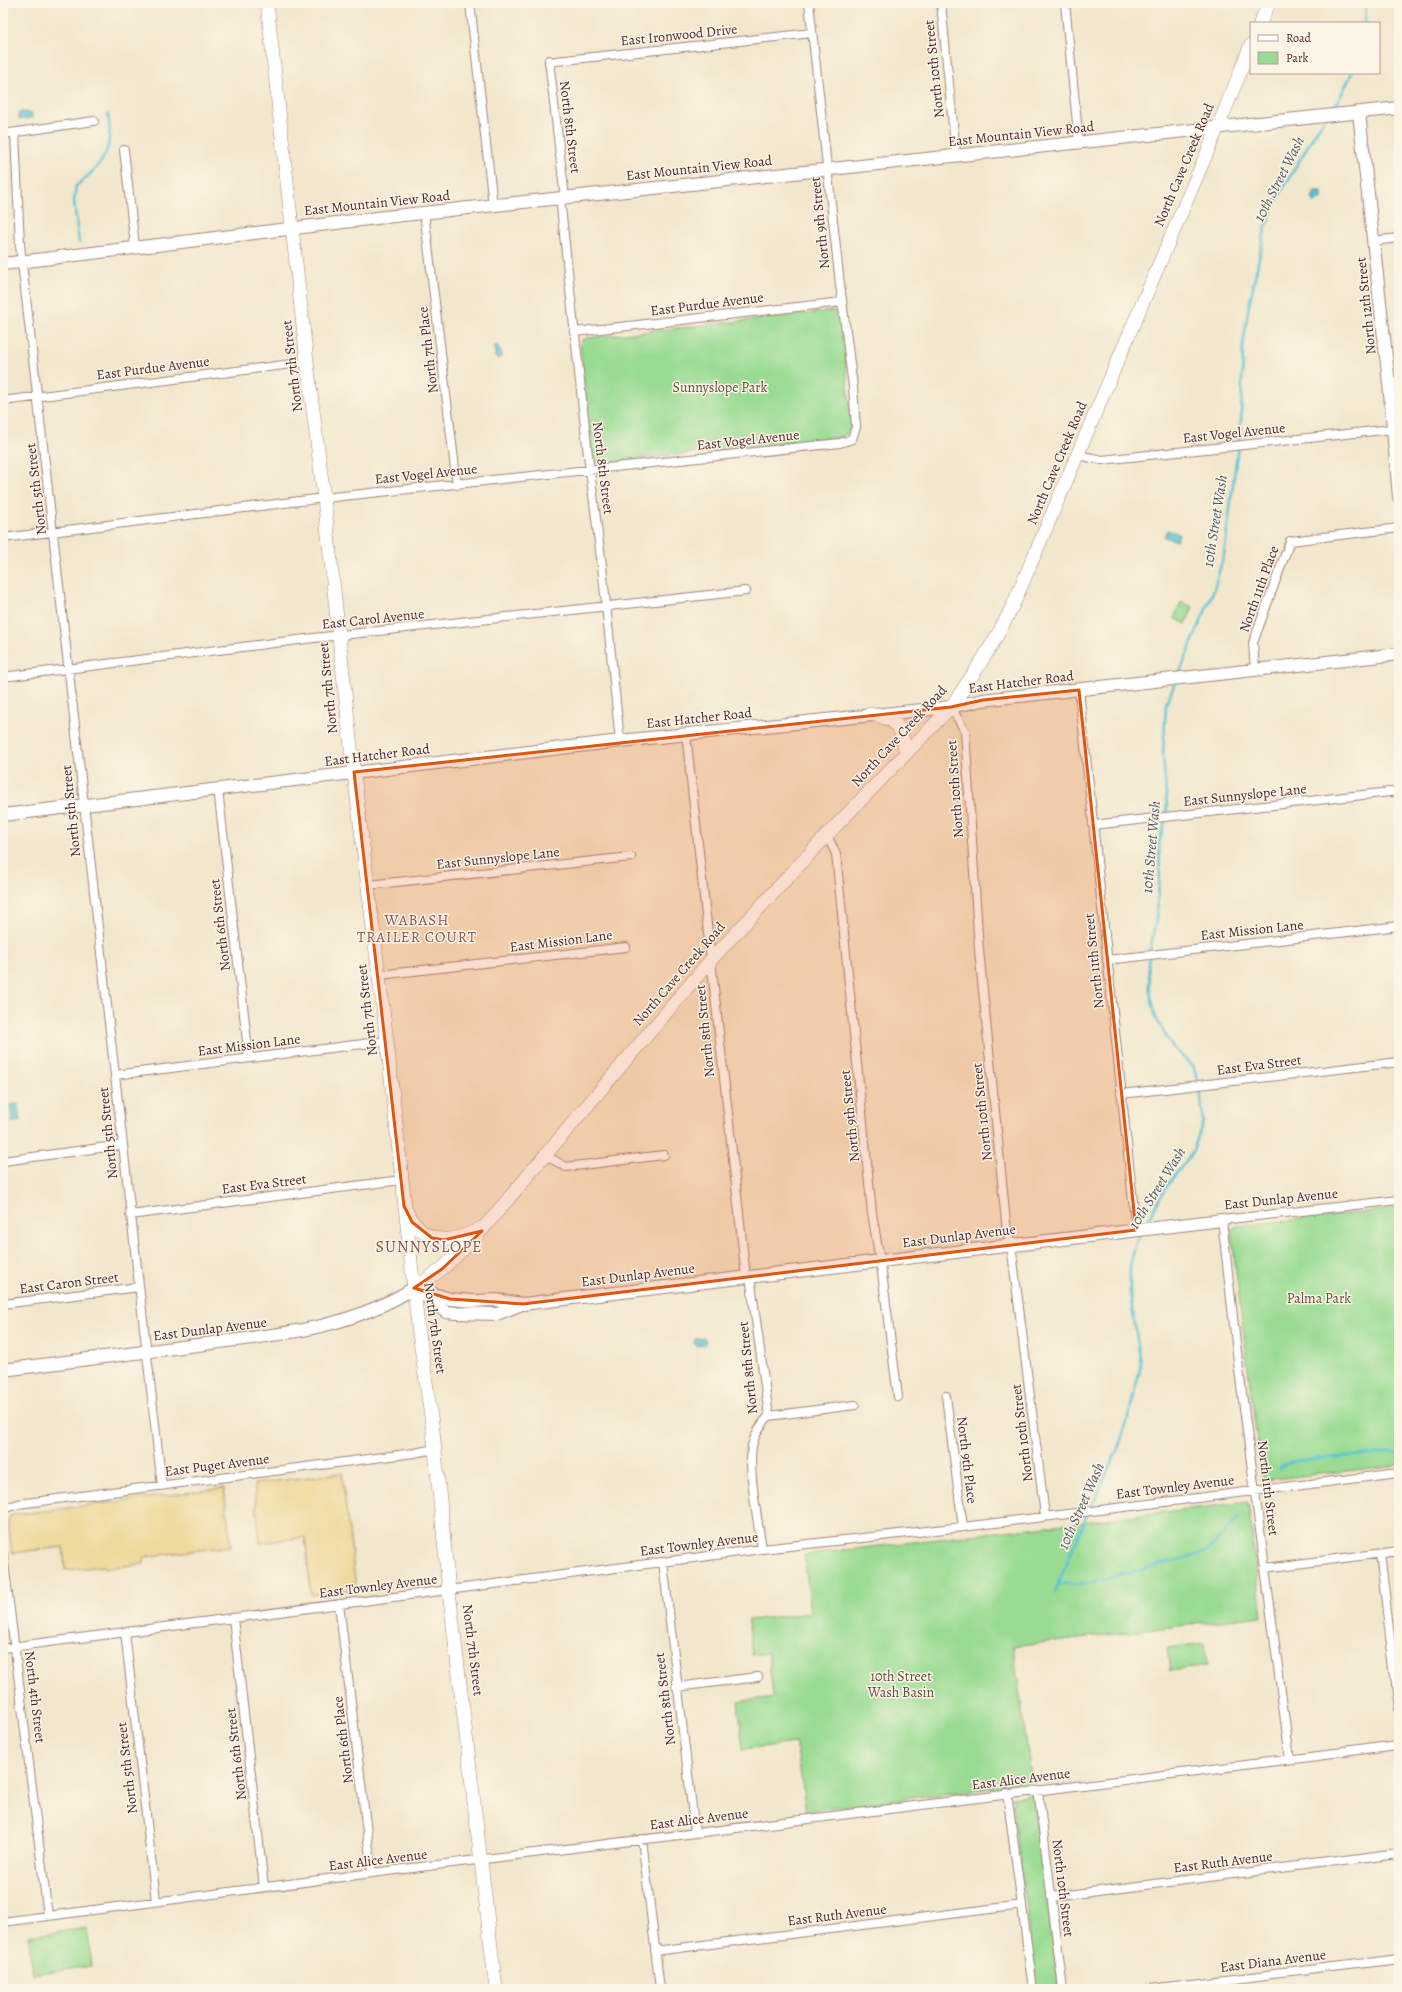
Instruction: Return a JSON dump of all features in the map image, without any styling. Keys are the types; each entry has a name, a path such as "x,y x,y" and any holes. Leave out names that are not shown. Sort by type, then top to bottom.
{"main road":[{"name":"North 7th Street","path":"267,3 354,772 387,1042 401,1180 435,1449 449,1591 482,1860 496,1989"},
{"path":"1260,22 1269,3"},
{"name":"North Cave Creek Road","path":"414,1288 442,1269 460,1254 489,1223 710,961 827,835 951,707 983,660 1007,618 1218,128 1250,48"},
{"path":"870,714 884,717 894,722 899,727 906,754"},
{"path":"404,1206 412,1222 421,1232 432,1238 444,1240 461,1236 489,1223"}],"street":[{"path":"470,3 493,205"},
{"name":"North 9th Street","path":"809,3 856,419 856,429 852,439"},
{"name":"North 10th Street","path":"941,3 956,155"},
{"path":"1065,3 1079,143"},
{"name":"East Ironwood Drive","path":"549,61 812,33"},
{"name":"North 8th Street","path":"549,61 563,198 574,332 620,741"},
{"name":"East Mountain View Road","path":"3,264 424,212 1399,108"},
{"name":"North 12th Street","path":"1359,113 1374,241 1394,383 1393,429 1399,497"},
{"path":"3,134 94,121"},
{"name":"North 5th Street","path":"15,133 22,261 162,1486"},
{"path":"124,150 135,247"},
{"name":"North 7th Place","path":"424,212 457,485"},
{"path":"1374,241 1399,238"},
{"name":"East Purdue Avenue","path":"574,332 842,302"},
{"name":"East Purdue Avenue","path":"3,401 307,362"},
{"name":"East Vogel Avenue","path":"1078,455 1102,460 1393,429"},
{"name":"East Vogel Avenue","path":"3,538 324,498 840,443 852,439"},
{"name":"North 11th Place","path":"1255,670 1253,643 1290,541 1399,528"},
{"name":"East Carol Avenue","path":"3,677 339,636 746,591"},
{"name":"East Hatcher Road","path":"3,815 620,741 870,714 951,707 983,700 1399,654"},
{"name":"North 11th Street","path":"1079,690 1136,1230"},
{"name":"North 10th Street","path":"951,707 965,731 979,957 1007,1232 1011,1244 1045,1516"},
{"name":"North 8th Street","path":"686,734 710,961 748,1277 769,1416 758,1430 752,1447 753,1479 762,1549"},
{"name":"North 6th Street","path":"218,789 249,1058"},
{"name":"East Sunnyslope Lane","path":"1093,825 1399,791"},
{"name":"North 9th Street","path":"827,835 836,854 872,1213 880,1260 898,1397"},
{"name":"East Sunnyslope Lane","path":"368,885 631,857"},
{"name":"East Mission Lane","path":"1107,960 1399,926"},
{"name":"East Mission Lane","path":"379,975 626,947"},
{"name":"East Mission Lane","path":"115,1075 387,1042"},
{"name":"East Eva Street","path":"1121,1094 1399,1062"},
{"path":"3,1161 122,1145"},
{"path":"545,1156 566,1167 664,1155"},
{"name":"East Eva Street","path":"130,1215 401,1180"},
{"name":"East Dunlap Avenue","path":"3,1370 310,1330 367,1313 414,1288 450,1299 473,1301 496,1300 523,1304 1011,1244 1399,1200"},
{"name":"North 11th Street","path":"1222,1220 1254,1490 1290,1759"},
{"name":"East Caron Street","path":"3,1304 139,1287"},
{"name":"North 9th Place","path":"946,1396 963,1527"},
{"path":"769,1416 855,1405"},
{"name":"East Puget Avenue","path":"3,1509 18,1504 414,1453 435,1449"},
{"name":"East Townley Avenue","path":"3,1648 449,1591 468,1586 762,1549 963,1527 1399,1473"},
{"path":"1265,1568 1399,1552"},
{"name":"North 4th Street","path":"3,1554 48,1916"},
{"path":"1380,1554 1399,1709"},
{"name":"North 8th Street","path":"663,1562 676,1687 695,1833"},
{"name":"North 6th Place","path":"339,1604 372,1873"},
{"name":"North 6th Street","path":"233,1618 264,1887"},
{"name":"North 5th Street","path":"125,1632 156,1901"},
{"path":"676,1687 758,1677"},
{"name":"East Alice Avenue","path":"3,1922 372,1873 1007,1793 1399,1746"},
{"name":"North 10th Street","path":"1038,1790 1063,1989"},
{"path":"1007,1793 1032,1989"},
{"path":"642,1839 660,1989"},
{"name":"East Ruth Avenue","path":"1051,1897 1399,1853"},
{"name":"East Ruth Avenue","path":"655,1951 1022,1905"},
{"name":"East Diana Avenue","path":"1151,1989 1399,1959"}],"highlighted area":[{"path":"1079,690 1136,1230 523,1304 450,1299 414,1288 442,1269 482,1231 444,1240 432,1238 412,1222 404,1206 354,772 951,707 983,700"}],"green space":[{"name":"Sunnyslope Park","path":"832,311 837,312 841,316 852,427 843,437 599,463 594,460 592,456 580,344 582,340 587,338"},
{"path":"1181,602 1193,607 1186,624 1174,618"},
{"name":"Palma Park","path":"1399,1208 1399,1465 1266,1480 1261,1475 1231,1231 1237,1226"},
{"name":"10th Street Wash Basin","path":"1248,1502 1262,1616 1013,1646 1032,1783 806,1811 796,1743 743,1749 738,1702 773,1697 768,1653 752,1655 748,1620 811,1613 804,1555"},
{"path":"1204,1643 1207,1666 1170,1671 1167,1648"},
{"path":"1033,1794 1059,1989 1036,1989 1012,1797"},
{"path":"87,1928 92,1966 33,1974 28,1936"}],"sand":[{"path":"342,1473 356,1589 311,1595 305,1537 260,1543 254,1484"},
{"path":"224,1488 231,1546 144,1557 144,1564 65,1570 63,1547 12,1553 8,1521 10,1516 13,1515"}],"water":[{"path":"22,112 32,114 32,118 19,120 18,113"},
{"path":"1315,191 1322,191 1322,199 1315,203 1312,198"},
{"path":"497,345 501,351 501,357 497,359 495,357 494,347"},
{"path":"1167,530 1179,534 1177,541 1164,537"},
{"path":"18,1104 20,1121 12,1122 10,1105"},
{"path":"704,1337 706,1341 705,1344 696,1346 694,1343 695,1339"}],"waterway":[{"name":"10th Street Wash","path":"1365,22 1366,3"},
{"name":"10th Street Wash","path":"1331,111 1338,101 1352,74"},
{"path":"79,243 74,201 76,186 93,171 104,156 108,147 109,137 108,114"},
{"name":"10th Street Wash","path":"1179,674 1213,592 1224,555 1241,422 1243,345 1248,311 1265,229 1276,201 1324,120"},
{"name":"10th Street Wash","path":"1145,1225 1168,1184 1192,1153 1203,1122 1200,1085 1193,1067 1171,1045 1156,1018 1150,991 1148,963 1156,919 1160,875 1159,843 1166,817 1167,806 1163,756 1166,704 1175,683"},
{"name":"10th Street Wash","path":"1055,1592 1085,1519 1118,1449 1128,1418 1141,1365 1130,1293 1130,1266 1136,1243 1141,1233"},
{"path":"1280,1469 1293,1461 1399,1452"},
{"name":"10th Street Wash","path":"1058,1584 1091,1583 1207,1552 1239,1517"}],"district":[{"name":"WABASH TRAILER COURT","path":"417,928"},
{"name":"SUNNYSLOPE","path":"429,1247"}]}
